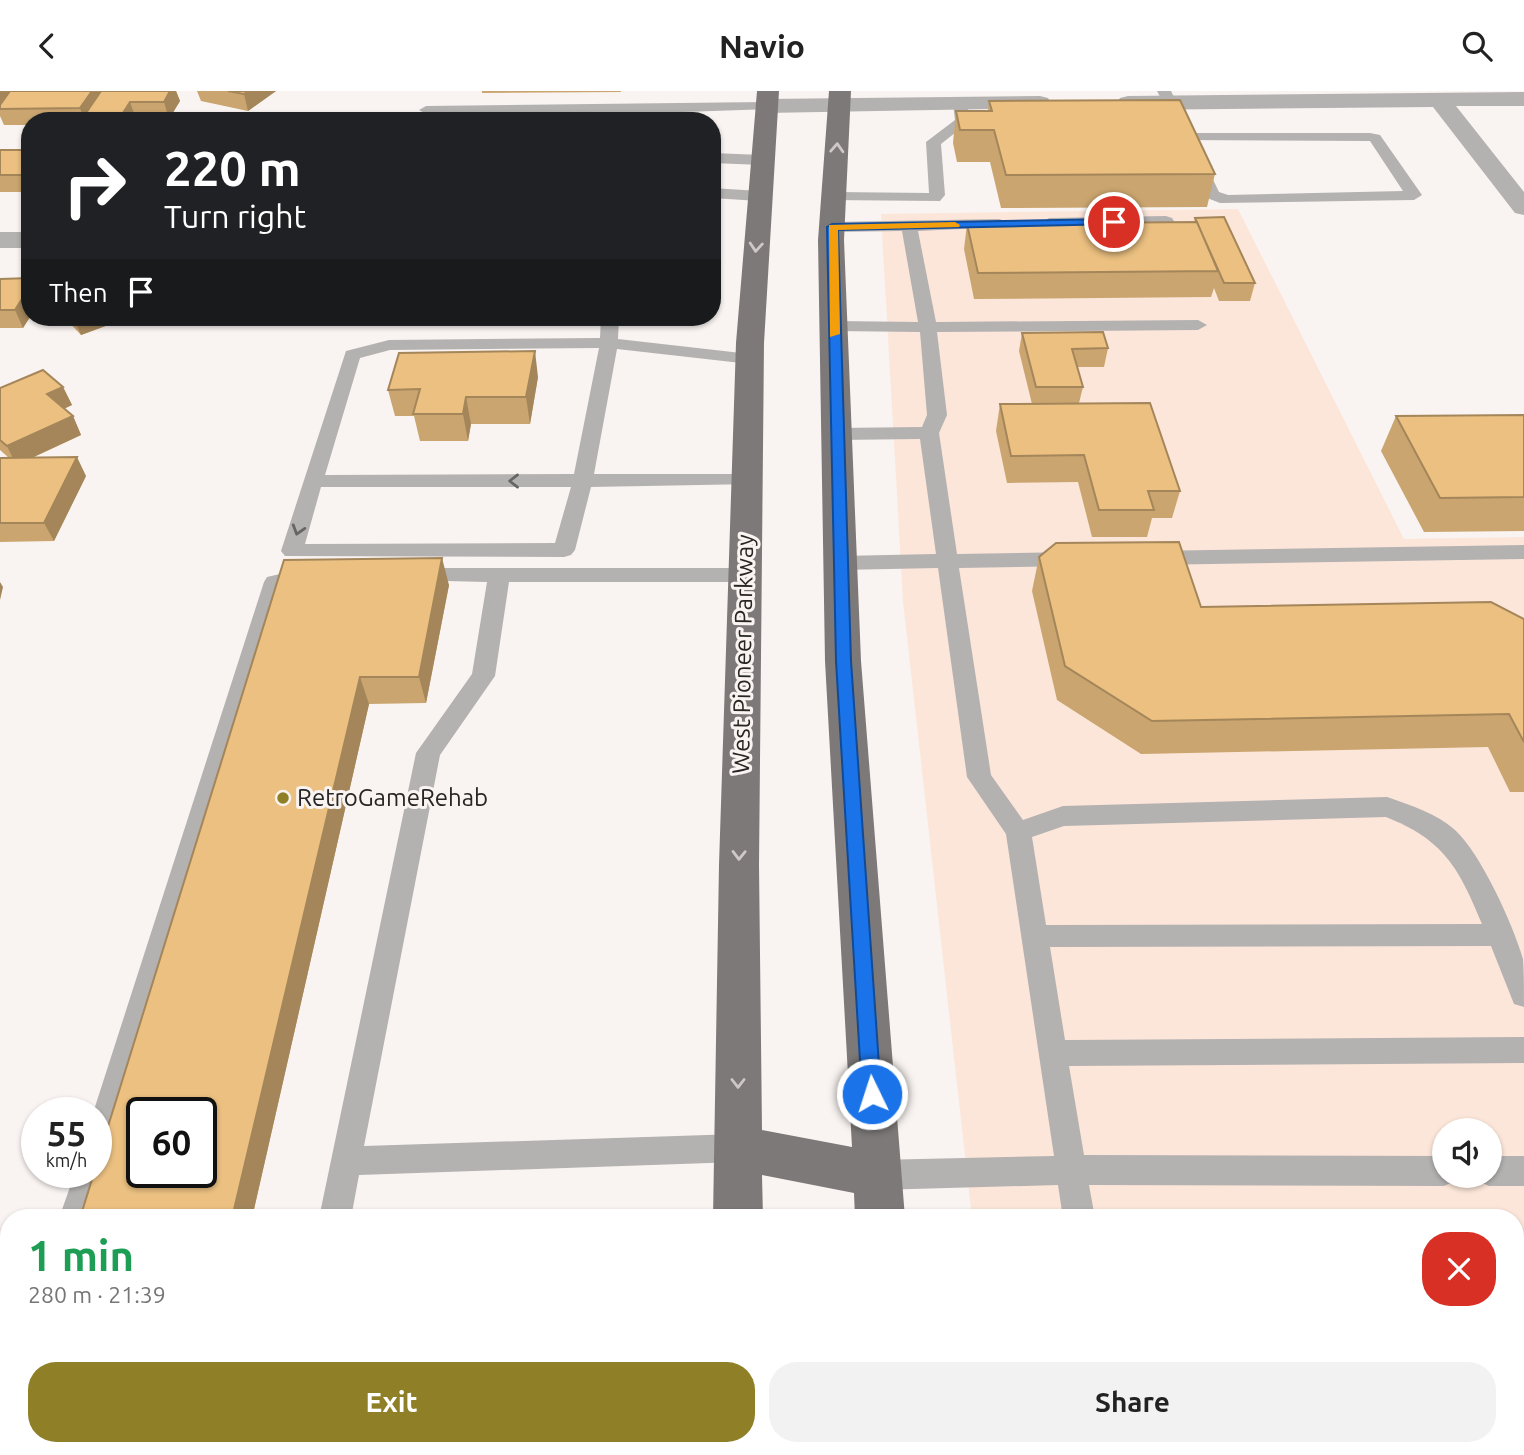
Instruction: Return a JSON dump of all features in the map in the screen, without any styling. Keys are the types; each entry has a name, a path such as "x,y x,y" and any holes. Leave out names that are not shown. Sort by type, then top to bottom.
{"main road":[{"name":"West Pioneer Parkway","path":"738,1209 739,865 750,359 767,98"},
{"path":"738,1148 879,1196 843,661 832,227 840,98"}],"street":[{"path":"1100,103 1166,97 1524,99"},
{"path":"767,98 840,98 960,104 1058,103"},
{"path":"1439,100 1524,208"},
{"path":"0,240 21,240"}],"lane":[{"path":"652,112 655,91"},
{"path":"1166,97 1213,195 1226,199 1414,195 1375,138 1187,137"},
{"path":"672,112 767,98"},
{"path":"834,197 934,198 937,195 933,142 963,121 960,104"},
{"path":"426,110 516,112"},
{"path":"721,158 762,160"},
{"path":"721,194 760,196"},
{"path":"832,227 1166,221"},
{"path":"909,226 928,327 937,415 929,433 979,777 1018,832 1078,1209"},
{"path":"834,326 1198,325"},
{"path":"610,326 609,343 583,480 564,550 292,551 352,355 389,345 609,343 750,359"},
{"path":"837,433 929,433"},
{"path":"313,481 747,480"},
{"path":"1130,558 1524,552"},
{"path":"841,563 1088,559"},
{"path":"112,1101 275,582 308,574 335,575"},
{"path":"390,575 745,575"},
{"path":"337,1209 428,753 483,676 499,576"},
{"path":"1018,832 1063,816 1387,807 1422,820 1451,843 1474,879 1524,995"},
{"path":"1035,936 1498,935"},
{"path":"1053,1053 1524,1050"},
{"path":"347,1161 738,1148"},
{"path":"879,1196 1072,1170 1432,1171"},
{"path":"1502,1171 1524,1171"},
{"path":"78,1209 85,1188"}],"shaded area":[{"path":"1238,209 1404,539 1524,537 1524,1209 971,1209 903,601 881,214"}],"building":[{"path":"10,91 92,91 80,108 0,109"},
{"path":"101,91 170,91 164,102 130,102 124,112 87,112"},
{"path":"1180,100 1215,174 1006,175 994,130 960,130 956,111 992,111 989,101"},
{"path":"0,150 21,150 21,175 0,175"},
{"path":"1224,217 1255,283 1224,283 1195,218"},
{"path":"1197,222 1218,271 978,273 967,224"},
{"path":"21,278 21,300 15,310 0,310 0,279"},
{"path":"1103,332 1108,348 1072,349 1083,387 1036,387 1022,333"},
{"path":"535,351 526,397 466,397 463,414 413,414 420,389 388,390 399,353"},
{"path":"43,370 63,387 47,394 73,416 7,446 0,440 0,388"},
{"path":"1150,403 1180,491 1148,491 1154,510 1099,510 1084,455 1011,456 1000,404"},
{"path":"1524,415 1524,497 1440,498 1396,416"},
{"path":"77,457 44,523 0,523 0,458"},
{"path":"1179,542 1201,607 1491,602 1524,619 1524,742 1509,714 1152,721 1065,666 1039,557 1056,543"},
{"path":"442,558 419,677 360,677 234,1209 83,1209 89,1188 112,1188 112,1114 284,560"}],"slow traffic":[{"path":"834,334 832,227 955,225"}],"place":[{"name":"RetroGameRehab","path":"283,798"}],"route":[{"path":"872,1094 843,661 832,227 1114,222"}]}
